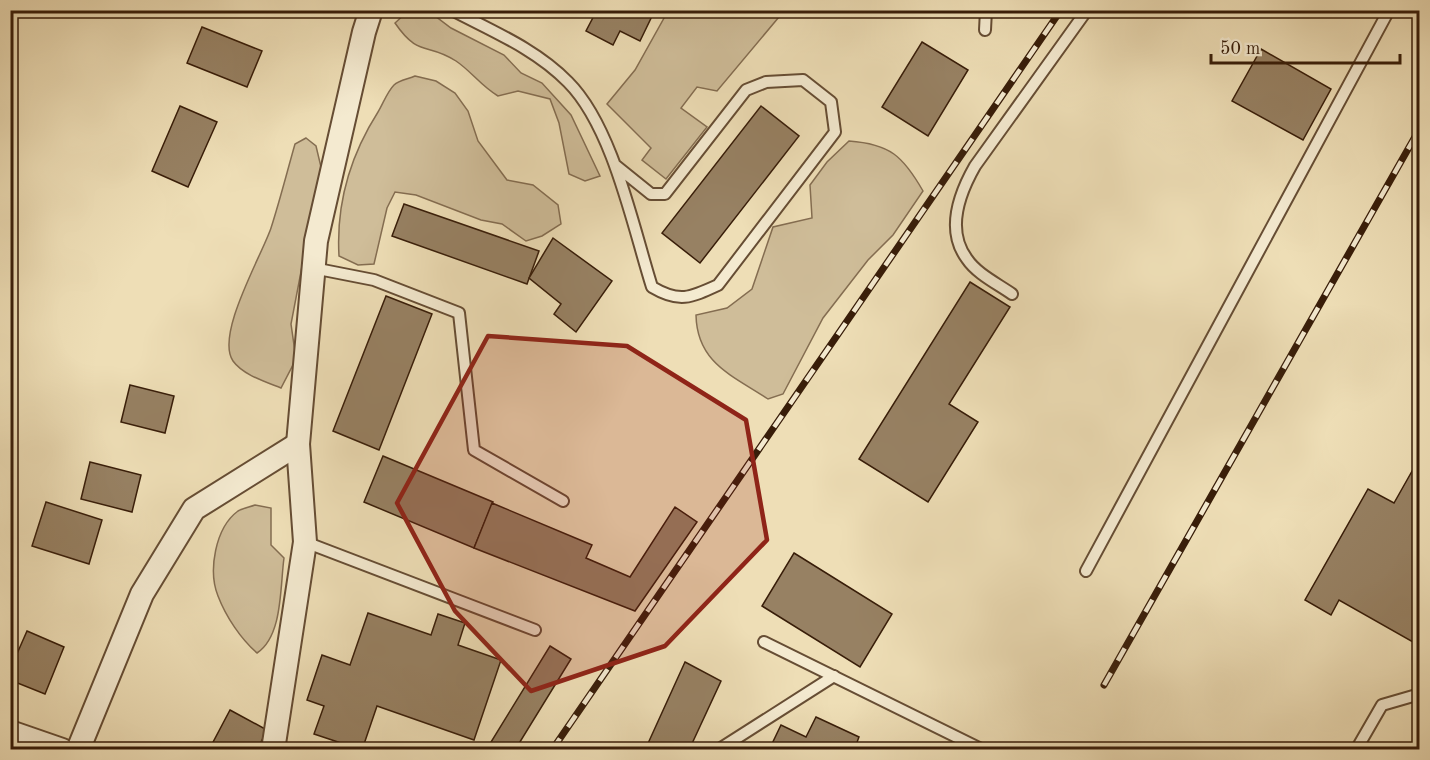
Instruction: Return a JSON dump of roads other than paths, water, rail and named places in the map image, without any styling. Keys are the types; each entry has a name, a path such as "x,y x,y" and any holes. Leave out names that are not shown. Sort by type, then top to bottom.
{"street":[{"path":"273,750 305,542 298,444 313,268 319,229 371,10"},
{"path":"78,750 142,594 194,509 298,444"},
{"path":"10,732 62,750"}],"lane":[{"path":"452,10 541,58 569,83 591,114 615,165 652,287 669,297 692,297 718,285 835,132 831,102 803,80 766,82 746,90 665,194 651,194 615,165"},
{"path":"985,30 986,10"},
{"path":"1012,294 968,261 960,246 956,230 961,190 975,166 1087,10"},
{"path":"1086,571 1389,10"},
{"path":"313,268 374,280 459,313 474,450 563,501"},
{"path":"305,542 535,630"},
{"path":"764,642 983,750"},
{"path":"718,750 834,676"},
{"path":"1356,750 1382,705 1419,694"}],"railway":[{"path":"552,750 1061,10"},
{"path":"1104,685 1420,128"}]}
